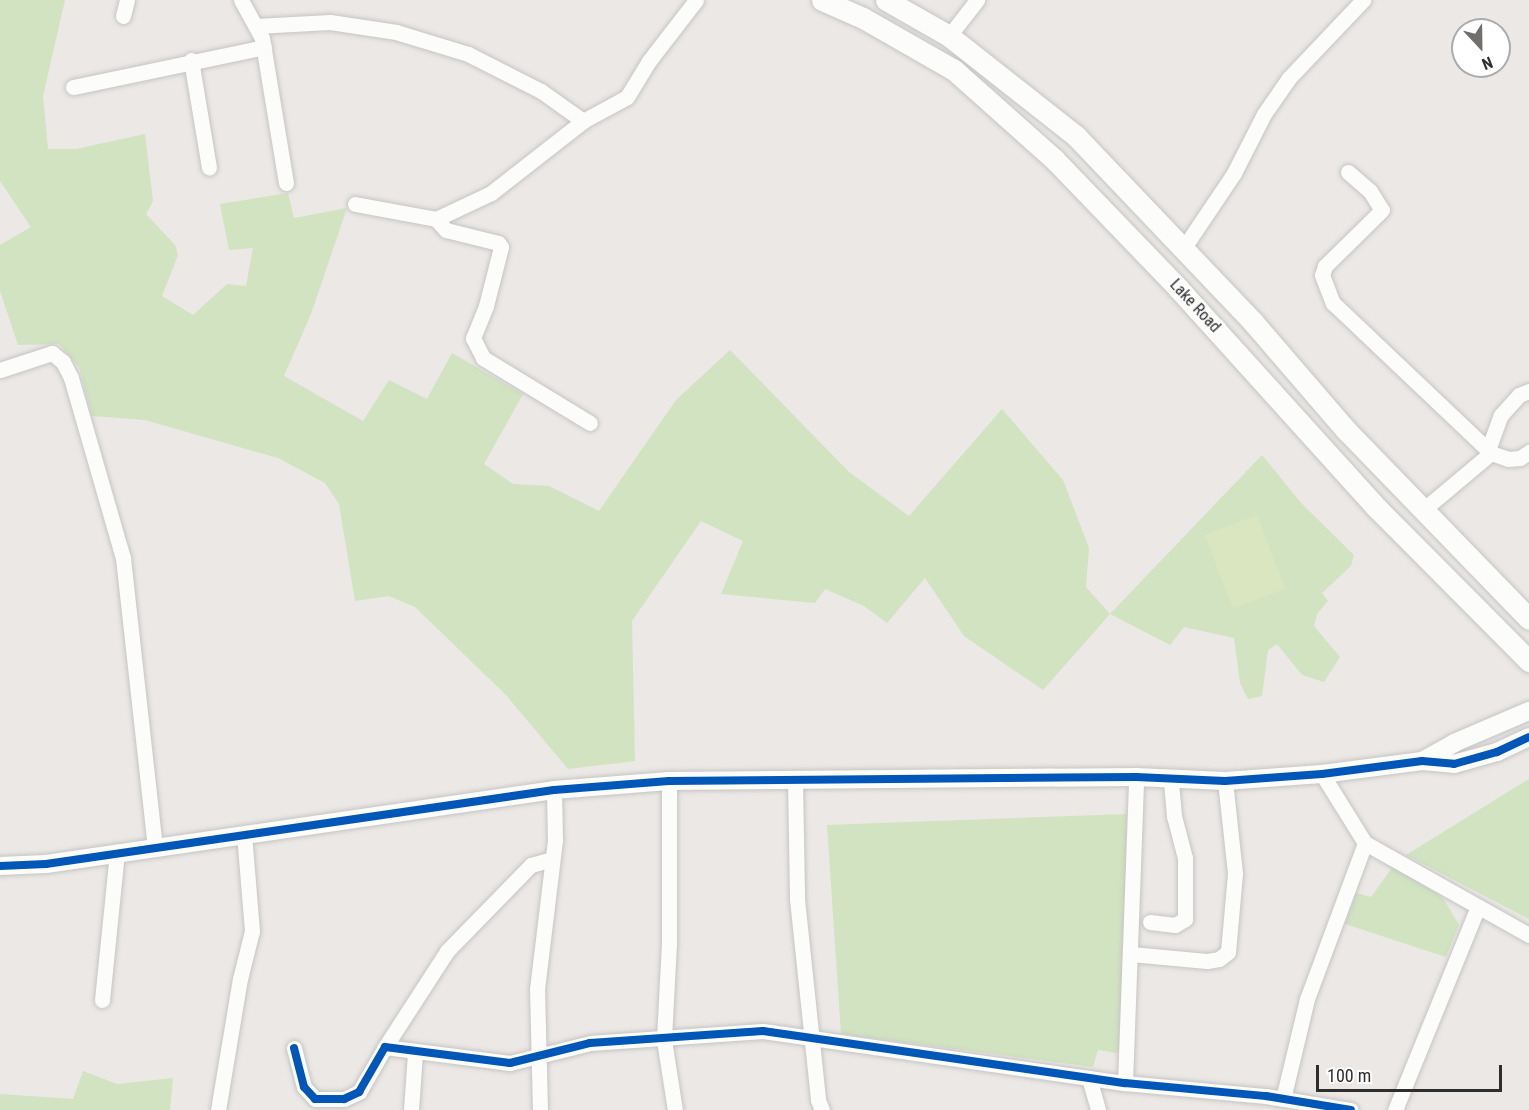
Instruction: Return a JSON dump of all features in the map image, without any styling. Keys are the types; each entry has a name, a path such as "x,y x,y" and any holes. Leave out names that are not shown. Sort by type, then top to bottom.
{"main road":[{"name":"Lake Road","path":"822,0 863,18 954,70 1054,159 1178,288 1377,508 1529,661"},
{"name":"Lake Road","path":"886,0 949,36 1076,136 1423,510 1529,619"}],"street":[{"path":"123,16 127,0"},
{"path":"241,0 264,46 286,183"},
{"path":"355,204 436,219 490,193 583,121 627,97 649,61 696,0"},
{"path":"949,36 977,0"},
{"path":"1183,249 1289,78 1363,0"},
{"path":"256,26 330,22 396,32 468,54 541,91 583,121"},
{"path":"73,87 264,46"},
{"path":"191,60 209,167"},
{"path":"1348,172 1370,191 1382,210 1325,266 1322,275 1326,290 1341,312 1490,452 1508,459 1520,458 1529,452"},
{"path":"436,219 446,230 498,243 501,247 486,306 473,338 483,358 590,423"},
{"path":"0,370 52,353 63,362 71,378 123,558 156,846"},
{"path":"1423,510 1490,452 1501,415 1519,395 1529,391"},
{"path":"1422,762 1454,743 1529,711"},
{"path":"0,866 46,864 244,833 554,790 669,781 1136,777 1225,781 1322,774 1422,762 1455,764 1497,752 1529,737"},
{"path":"1322,774 1365,843 1477,909 1529,935"},
{"path":"1125,1083 1136,777"},
{"path":"1150,922 1175,925 1185,919 1185,858 1174,816 1171,779"},
{"path":"795,780 797,898 811,1038 822,1110"},
{"path":"669,781 669,943 664,1040 675,1110"},
{"path":"1131,954 1207,961 1219,959 1228,952 1235,873 1225,781"},
{"path":"540,1110 536,1056 537,989 552,858 554,790"},
{"path":"219,1110 240,979 252,931 244,833"},
{"path":"1283,1099 1307,999 1365,843"},
{"path":"102,1000 117,852"},
{"path":"294,1048 300,1076 310,1095 315,1099 344,1099 359,1092 447,951 531,865 552,858"},
{"path":"1395,1110 1477,909"},
{"path":"385,1047 415,1053 510,1063 590,1043 763,1032 1265,1103 1283,1099 1351,1110"},
{"path":"411,1110 415,1053"},
{"path":"1089,1078 1098,1110"}],"green space":[{"path":"0,0 65,0 43,96 48,149 76,149 145,134 153,201 146,214 175,245 178,255 162,296 193,315 227,284 246,286 253,248 229,250 220,204 288,193 294,218 347,208 311,314 284,376 363,421 389,380 427,399 452,353 523,394 484,464 513,484 549,486 599,511 676,400 730,350 849,472 909,516 1002,409 1063,480 1089,548 1086,587 1110,614 1043,690 964,636 925,578 887,623 864,606 825,589 815,603 721,594 743,541 701,521 632,621 635,761 568,769 506,695 415,607 389,596 355,601 339,504 325,483 278,458 145,420 92,416 79,367 59,344 18,345 0,291 0,245 31,227 0,181"},
{"path":"1262,455 1301,503 1354,555 1351,566 1322,593 1328,601 1317,614 1314,626 1340,657 1324,682 1302,675 1277,644 1268,650 1262,696 1248,699 1240,683 1234,638 1184,627 1170,645 1110,614"},
{"path":"1257,515 1285,589 1233,609 1205,535"},
{"path":"1529,779 1529,919 1406,855"},
{"path":"1127,814 1121,1046 1116,1053 1098,1050 1093,1067 841,1034 827,825"},
{"path":"1394,865 1443,898 1459,925 1446,957 1345,924 1356,893 1371,897"},
{"path":"83,1071 117,1084 173,1078 170,1110 0,1110 0,1094 73,1099"}],"cycle path":[{"path":"0,866 46,864 554,790 669,781 1136,777 1225,781 1322,774 1422,761 1454,764 1497,752 1529,737"},
{"path":"294,1048 304,1087 315,1099 344,1099 359,1092 385,1047 510,1063 590,1043 763,1031 1125,1083 1266,1096 1351,1110"}]}
